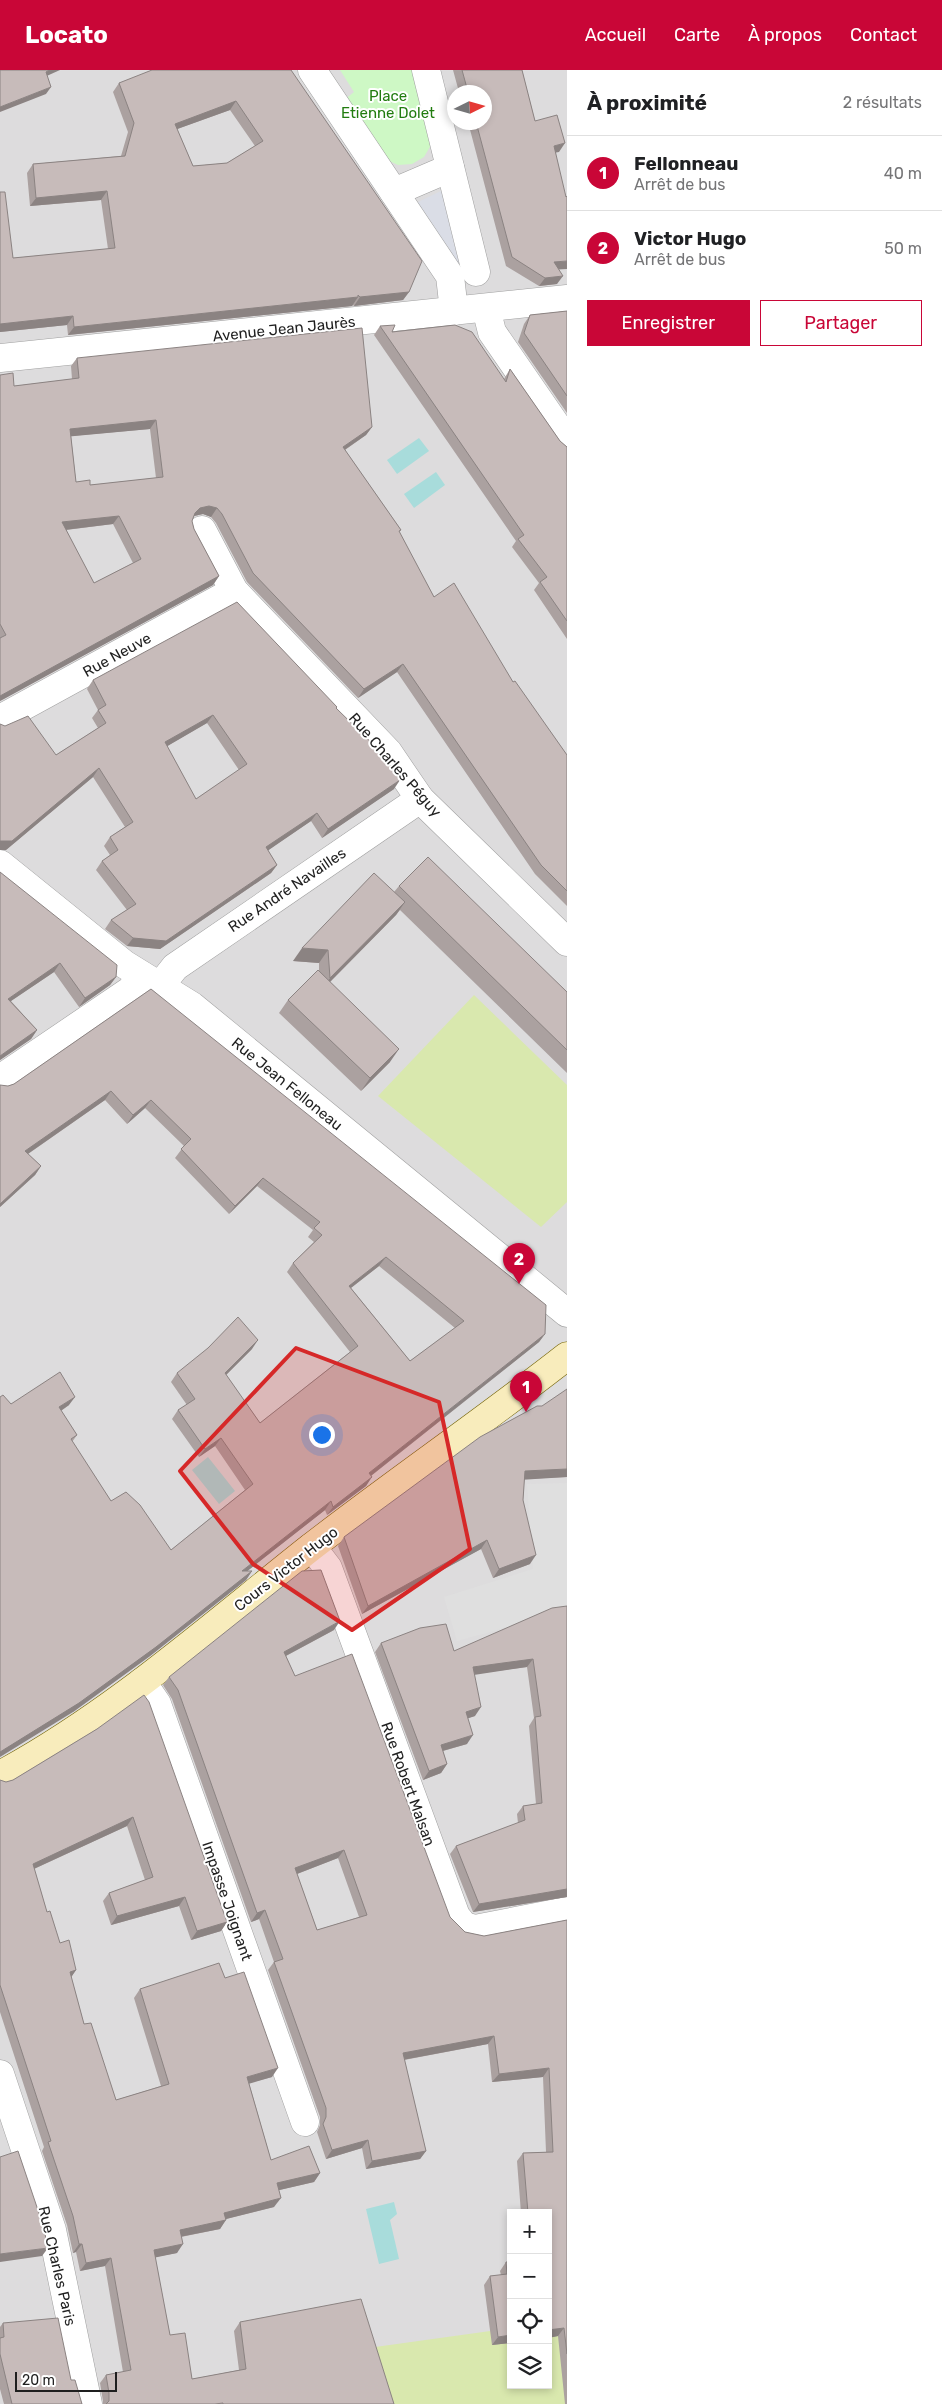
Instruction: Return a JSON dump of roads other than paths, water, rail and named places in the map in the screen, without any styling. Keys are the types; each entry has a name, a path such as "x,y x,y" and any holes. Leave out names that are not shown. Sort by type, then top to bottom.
{"street":[{"path":"312,70 450,276 454,311"},
{"path":"426,70 476,272"},
{"path":"394,192 450,168"},
{"name":"Avenue Jean Jaurès","path":"0,358 567,299"},
{"path":"486,308 492,332 567,441"},
{"name":"Rue Charles Péguy","path":"202,530 234,591 388,752 420,799 567,942"},
{"name":"Rue Neuve","path":"0,719 234,591"},
{"name":"Rue André Navailles","path":"0,1079 131,990 175,967 420,799"},
{"name":"Rue Jean Felloneau","path":"0,864 124,964 192,1006 567,1313"},
{"name":"Cours Victor Hugo","path":"0,1775 30,1759 142,1682 312,1547 567,1356"},
{"name":"Rue Robert Malsan","path":"312,1547 328,1568 456,1916 464,1926 475,1929 567,1911"},
{"name":"Impasse Joignant","path":"142,1682 157,1704 305,2122"},
{"name":"Rue Charles Paris","path":"0,2074 52,2230 88,2404"}],"water":[{"path":"419,438 429,451 397,474 387,460"},
{"path":"436,472 445,485 414,508 404,494"},
{"path":"208,1457 235,1491 219,1504 192,1470"},
{"path":"394,2202 397,2214 390,2220 399,2259 379,2264 366,2209"}],"place":[{"name":"Victor Hugo","path":"519,1284"},
{"name":"Fellonneau","path":"526,1412"}],"park label":[{"name":"Place Etienne Dolet","path":"388,104"}]}
